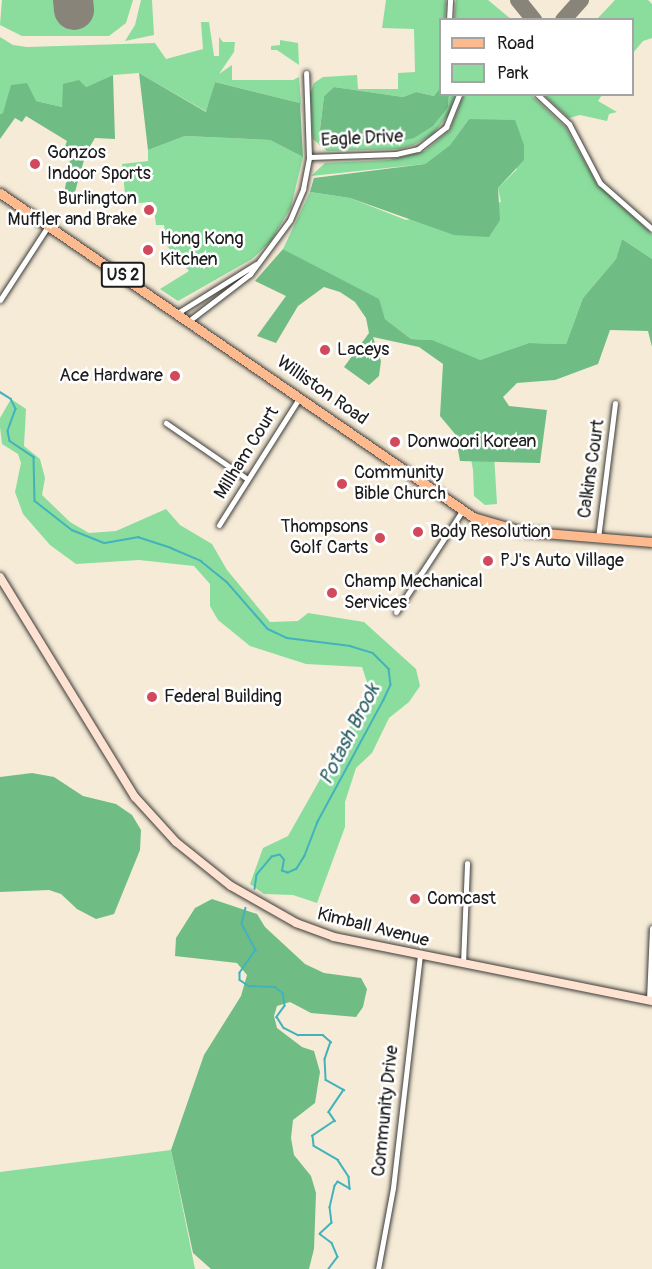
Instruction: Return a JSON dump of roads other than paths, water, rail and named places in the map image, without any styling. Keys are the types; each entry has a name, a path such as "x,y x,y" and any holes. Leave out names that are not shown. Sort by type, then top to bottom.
{"main road":[{"name":"Williston Road","path":"0,193 179,312 462,511 511,529 652,542"},
{"name":"Kimball Avenue","path":"0,577 113,766 143,807 176,842 231,886 296,923 334,937 651,1000"}],"street":[{"path":"449,18 450,0"},
{"path":"190,320 241,281 260,261 290,220 303,189 309,157 306,73"},
{"name":"Eagle Drive","path":"309,157 396,154 418,149 446,127 458,96"},
{"path":"539,96 569,124 600,183 652,229"},
{"path":"0,300 48,224"},
{"path":"179,312 260,261"},
{"name":"Millham Court","path":"219,525 246,478 300,397"},
{"name":"Calkins Court","path":"598,538 615,403"},
{"path":"166,423 246,478"},
{"path":"396,612 462,511"},
{"path":"463,964 467,863"},
{"path":"651,1000 652,928"},
{"name":"Community Drive","path":"378,1269 392,1198 420,955"}],"waterway":[{"name":"Potash Brook","path":"0,392 11,399 16,409 8,431 10,441 34,457 35,501 72,530 105,543 138,537 201,561 227,582 268,629 287,638 350,646 373,653 389,669 391,685 318,822 305,856 297,869 288,873 282,871 284,860 280,855 272,857 257,875 255,889"},
{"name":"Potash Brook","path":"246,908 242,924 256,950 240,973 240,980 249,986 275,987 283,993 285,1006 277,1017 284,1028 298,1035 323,1035 331,1042 325,1059 326,1080 344,1090 329,1112 335,1121 313,1136 314,1146 338,1160 349,1177 350,1189 338,1182 335,1186 330,1207 332,1223 320,1234 332,1243 338,1257 329,1269"}],"place":[{"name":"Gonzos Indoor Sports","path":"35,164"},
{"name":"Burlington Muffler and Brake","path":"149,210"},
{"name":"Hong Kong Kitchen","path":"148,250"},
{"name":"Laceys","path":"325,350"},
{"name":"Ace Hardware","path":"175,376"},
{"name":"Donwoori Korean","path":"395,442"},
{"name":"Community Bible Church","path":"342,484"},
{"name":"Body Resolution","path":"418,532"},
{"name":"Thompsons Golf Carts","path":"380,538"},
{"name":"PJ's Auto Village","path":"488,561"},
{"name":"Champ Mechanical Services","path":"332,593"},
{"name":"Federal Building","path":"152,697"},
{"name":"Comcast","path":"415,899"}]}
